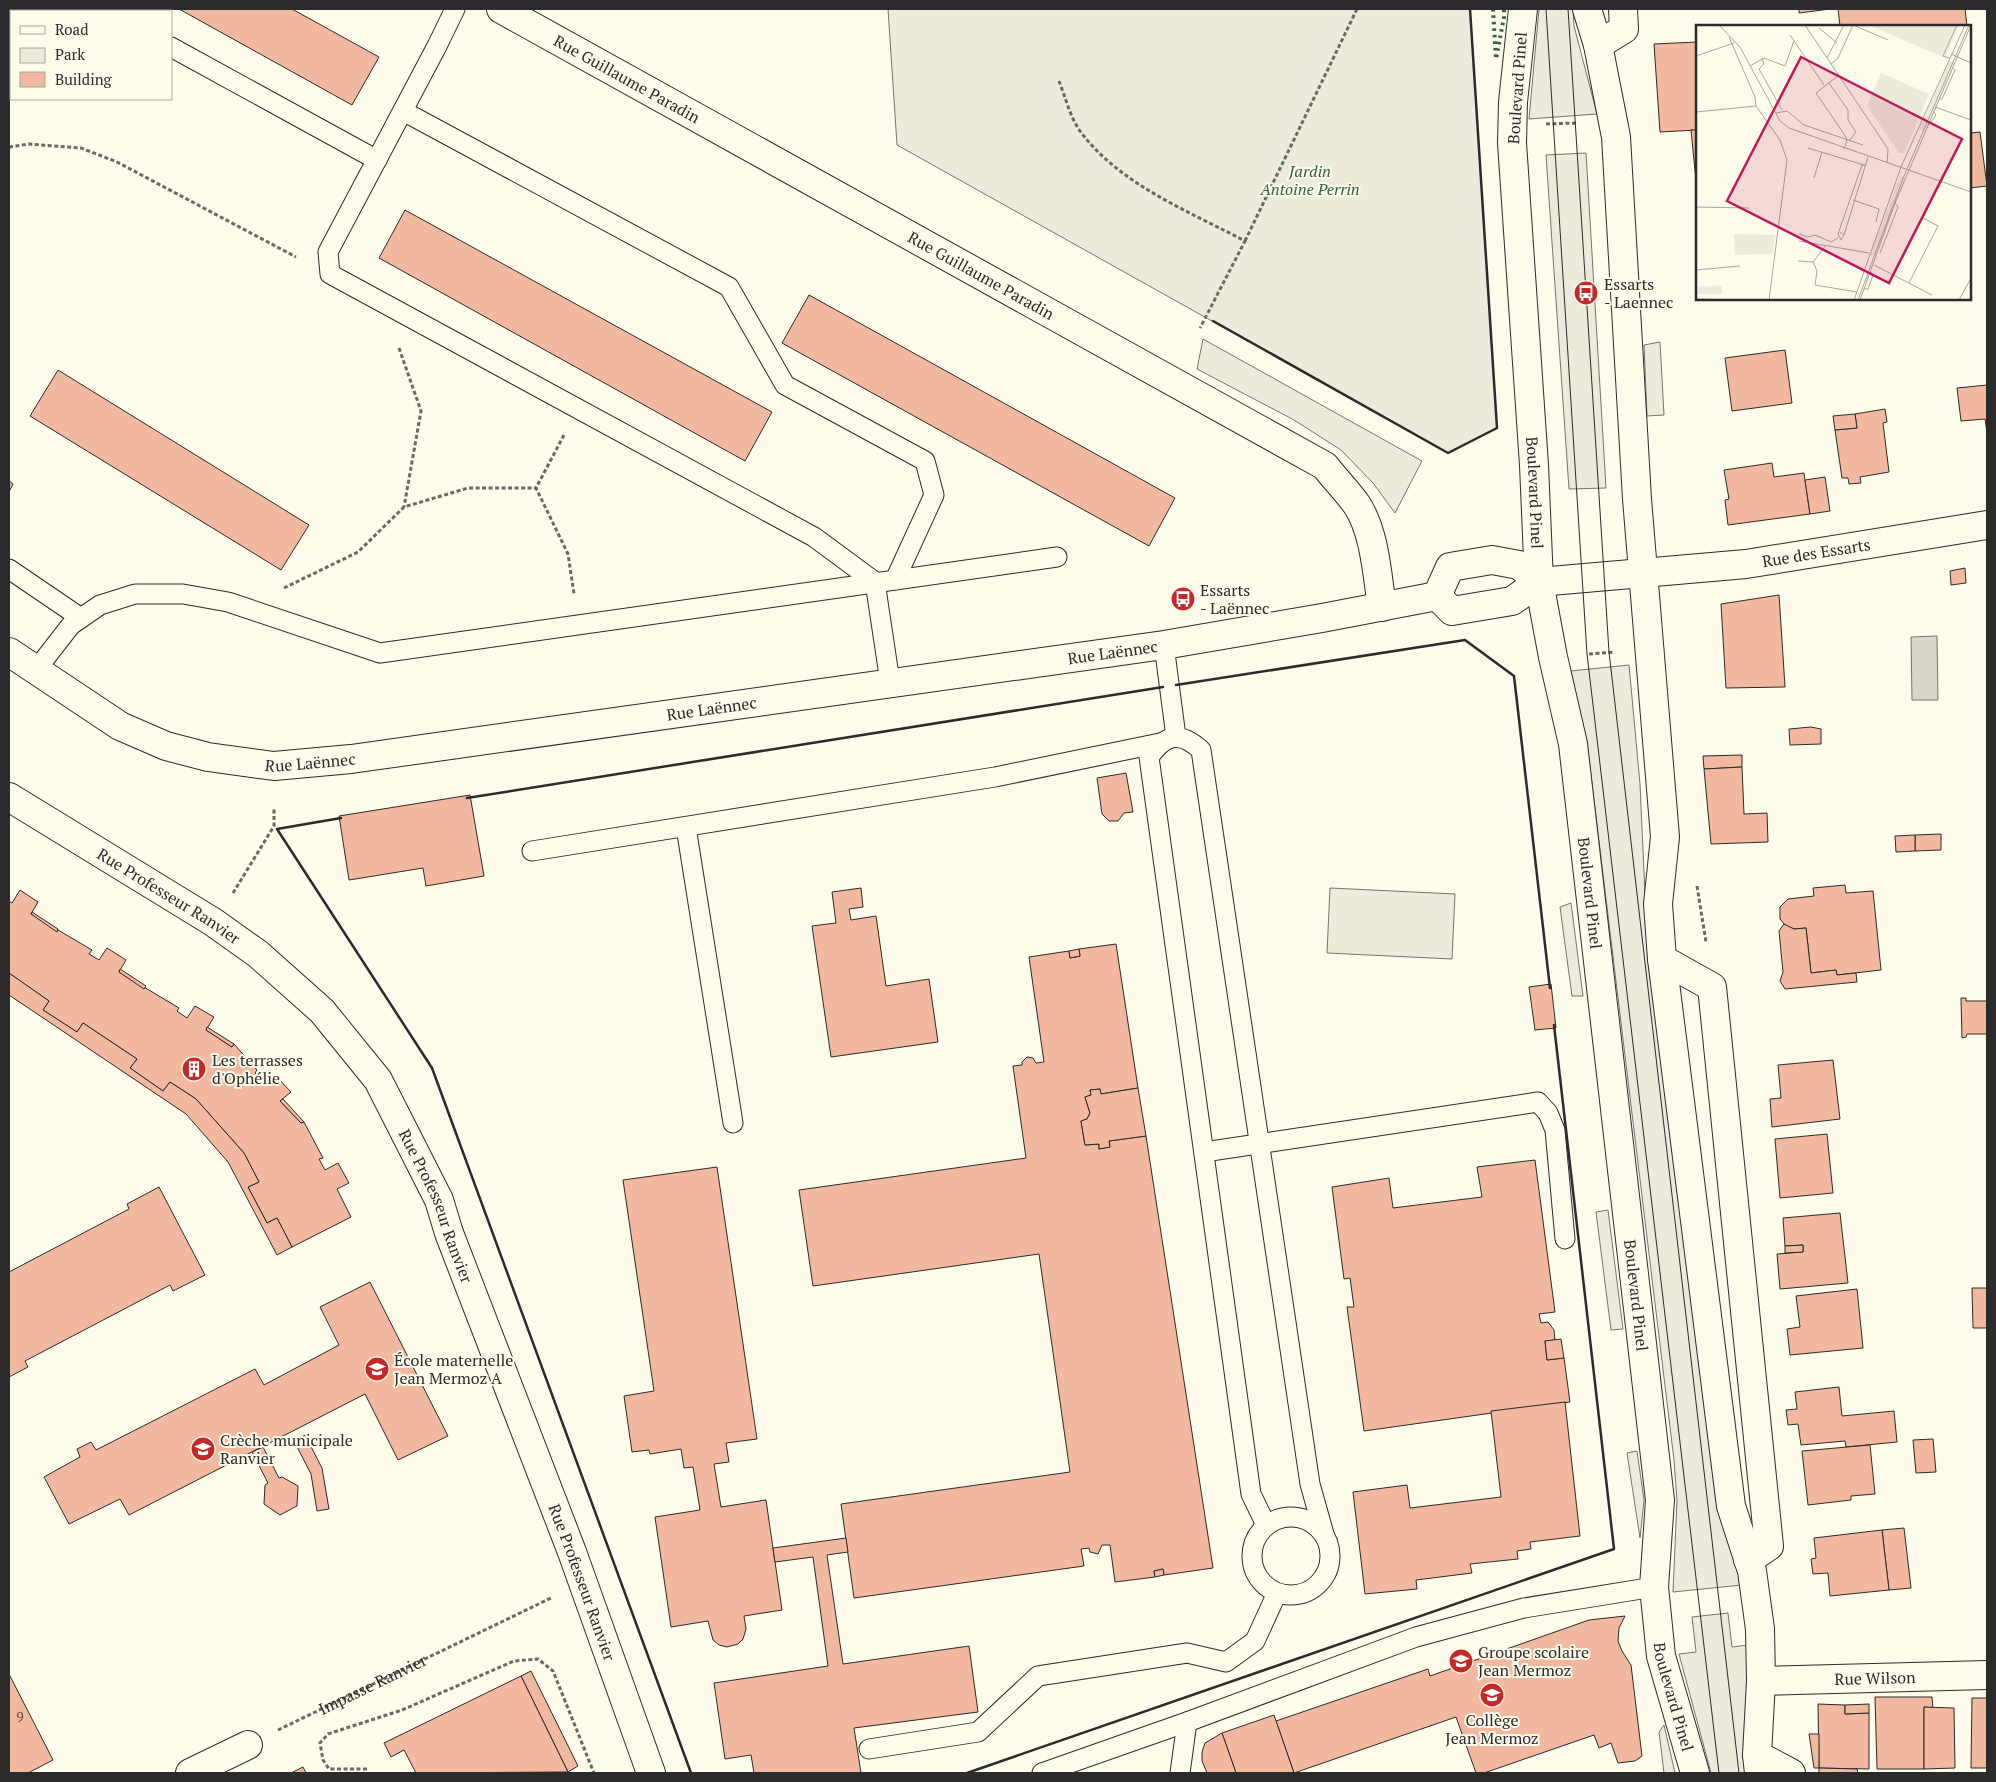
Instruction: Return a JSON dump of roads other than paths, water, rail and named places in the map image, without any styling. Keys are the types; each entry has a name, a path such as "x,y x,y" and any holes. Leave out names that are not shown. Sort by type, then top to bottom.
{"street":[{"name":"Rue Guillaume Paradin","path":"501,9 1325,466 1358,506 1372,547 1382,607"},
{"name":"Boulevard Pinel","path":"1523,9 1513,102 1512,143 1534,465 1539,582 1553,657 1573,744 1660,1500 1654,1587 1661,1656 1695,1773"},
{"path":"1587,9 1598,45 1616,136 1637,499 1666,837 1658,904 1662,959 1732,1506 1748,1560 1760,1629 1762,1682 1758,1764 1791,1773"},
{"path":"1598,45 1624,29 1623,9"},
{"name":"Rue des Essarts","path":"1644,574 1746,564 1987,525"},
{"path":"1539,582 1520,565 1492,560 1450,567 1437,596 1452,611 1512,601 1539,582 1644,574"},
{"name":"Rue Laënnec","path":"9,652 120,726 166,746 208,757 274,766 351,759 1164,644 1437,596"},
{"name":"Rue Professeur Ranvier","path":"9,797 214,922 258,954 322,1011 378,1080 438,1200 572,1552 652,1773"},
{"path":"1662,959 1712,987 1769,1546 1748,1560"},
{"name":"Rue Wilson","path":"1762,1682 1987,1675"},
{"path":"190,1773 248,1745"}],"lane":[{"path":"455,9 328,252 330,274 814,537 875,582 890,682"},
{"path":"172,48 377,160"},
{"path":"403,111 729,287 785,385 924,461 934,495 894,580"},
{"path":"36,670 71,624 100,605 135,594 183,594 228,602 380,653 1058,556"},
{"path":"9,570 80,618"},
{"path":"1164,644 1168,740"},
{"path":"1168,740 1149,757 1251,1494 1266,1525"},
{"path":"532,852 995,777 1168,740 1191,741 1201,750 1310,1484 1330,1549 1330,1566 1322,1580 1310,1591 1294,1596 1277,1593 1263,1585 1254,1571 1251,1554 1255,1538 1266,1525 1280,1518 1297,1517 1312,1522 1324,1534"},
{"path":"686,827 733,1123"},
{"path":"1204,1152 1538,1102 1548,1112 1555,1130 1565,1240"},
{"path":"1042,1773 1188,1722 1416,1637 1524,1608 1654,1587"},
{"path":"869,1749 978,1732 1038,1676 1187,1653 1226,1662 1255,1641 1277,1593"},
{"path":"1180,1773 1188,1722"}],"tram line":[{"path":"1546,9 1587,654 1719,1773"},
{"path":"1568,9 1609,652 1739,1773"}],"place":[{"name":"Essarts - Laennec","path":"1586,293"},
{"name":"Essarts - Laënnec","path":"1183,599"},
{"name":"Les terrasses d'Ophélie","path":"194,1069"},
{"name":"École maternelle Jean Mermoz A","path":"377,1369"},
{"name":"Crèche municipale Ranvier","path":"203,1449"},
{"name":"Groupe scolaire Jean Mermoz","path":"1461,1661"},
{"name":"Collège Jean Mermoz","path":"1492,1695"}],"park label":[{"name":"Jardin Antoine Perrin","path":"1310,180"}]}
